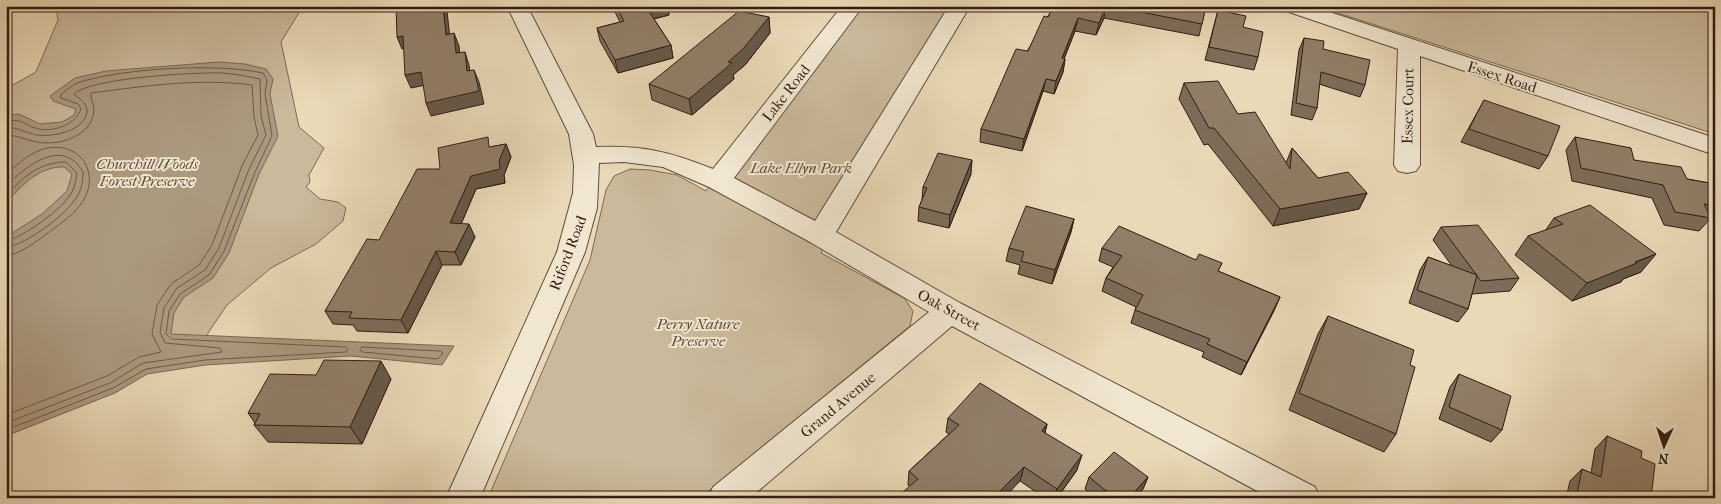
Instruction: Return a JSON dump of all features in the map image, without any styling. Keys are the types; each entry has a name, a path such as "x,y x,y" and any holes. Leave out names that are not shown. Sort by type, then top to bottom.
{"street":[{"name":"Riford Road","path":"463,498 571,252 584,210 587,156 581,134 517,6"},
{"name":"Lake Road","path":"718,181 853,6"},
{"path":"820,235 960,6"},
{"name":"Essex Road","path":"1290,6 1715,147"},
{"name":"Essex Court","path":"1407,165 1409,46"},
{"name":"Oak Street","path":"587,156 624,154 668,160 718,181 820,235 950,311 1303,498"},
{"name":"Grand Avenue","path":"726,498 950,311"}],"green space":[{"name":"Churchill Woods Forest Preserve","path":"56,6 303,6 281,42 299,127 324,148 309,175 310,182 306,187 320,199 338,202 346,208 343,221 316,244 271,268 227,305 202,342 6,331 6,89 36,72 58,20"},
{"name":"Perry Nature Preserve","path":"852,6 969,6 821,253 904,298 913,311 910,326 700,498 488,498 590,260 606,190 614,176 630,169 650,170 677,175 706,191"},
{"path":"1316,6 1715,6 1715,134"}],"water":[{"name":"Churchill Woods Forest Preserve","path":"219,62 245,64 266,69 273,79 270,94 278,136 259,174 229,253 213,278 184,297 174,313 171,334 454,346 442,365 351,356 205,365 147,374 115,393 6,436 6,237 42,214 67,191 72,174 64,167 47,170 31,178 6,204 6,116 19,114 40,124 62,122 74,115 76,109 53,101 50,96 75,78 106,71"}],"building":[{"path":"396,6 443,6 446,35 454,33 456,53 465,52 467,71 474,70 479,91 426,103 421,72 405,75 403,36 397,37"},
{"path":"616,6 651,6 646,7 671,45 615,60 597,28 624,21"},
{"path":"1054,6 1106,6 1099,23 1078,18 1062,58 1065,59 1056,81 1046,79 1024,139 981,129 1016,49 1028,51 1044,16 1048,17"},
{"path":"1110,6 1206,6 1202,24"},
{"path":"1218,10 1246,16 1243,27 1263,32 1258,57 1209,47"},
{"path":"739,11 769,17 743,49 728,62 732,63 689,99 649,84"},
{"path":"1304,38 1324,41 1323,49 1370,60 1365,85 1321,72 1317,108 1296,103"},
{"path":"1218,81 1238,114 1255,112 1290,169 1292,148 1318,178 1348,172 1367,193 1280,209 1214,128 1209,128 1184,83"},
{"path":"1484,100 1560,126 1548,156 1469,129"},
{"path":"488,137 489,147 506,144 499,161 500,169 471,176 450,223 469,224 455,252 436,251 401,320 349,318 352,312 325,311 367,239 379,240 417,169 440,169 438,148"},
{"path":"1575,137 1631,148 1634,160 1681,167 1687,179 1715,184 1715,206 1704,204 1711,218 1675,212 1663,185 1581,168"},
{"path":"938,153 972,160 950,215 919,207 927,188 923,187"},
{"path":"1590,205 1656,254 1587,283 1528,236 1563,224 1554,218"},
{"path":"1026,206 1074,219 1055,270 1021,261 1024,252 1009,248"},
{"path":"1478,225 1519,278 1481,281 1441,227"},
{"path":"1119,226 1196,260 1199,254 1222,263 1218,271 1280,297 1247,362 1207,344 1210,339 1135,310 1143,295 1106,278 1122,256 1102,248"},
{"path":"1428,257 1477,275 1468,309 1417,290"},
{"path":"1328,316 1414,350 1410,365 1415,367 1396,434 1299,393"},
{"path":"324,360 381,361 350,427 254,425 260,414 248,413 270,374 316,375"},
{"path":"1459,374 1511,396 1502,430 1449,407"},
{"path":"980,383 1047,424 1042,431 1082,455 1057,489 1024,467 993,498 896,498 918,479 909,471 959,425 948,418"},
{"path":"1607,436 1642,451 1641,458 1655,464 1651,498 1586,498 1577,494 1582,469 1601,477"},
{"path":"1114,452 1148,477 1129,498 1115,498 1089,477"}],"park label":[{"name":"Lake Ellyn Park","path":"801,168"}]}
